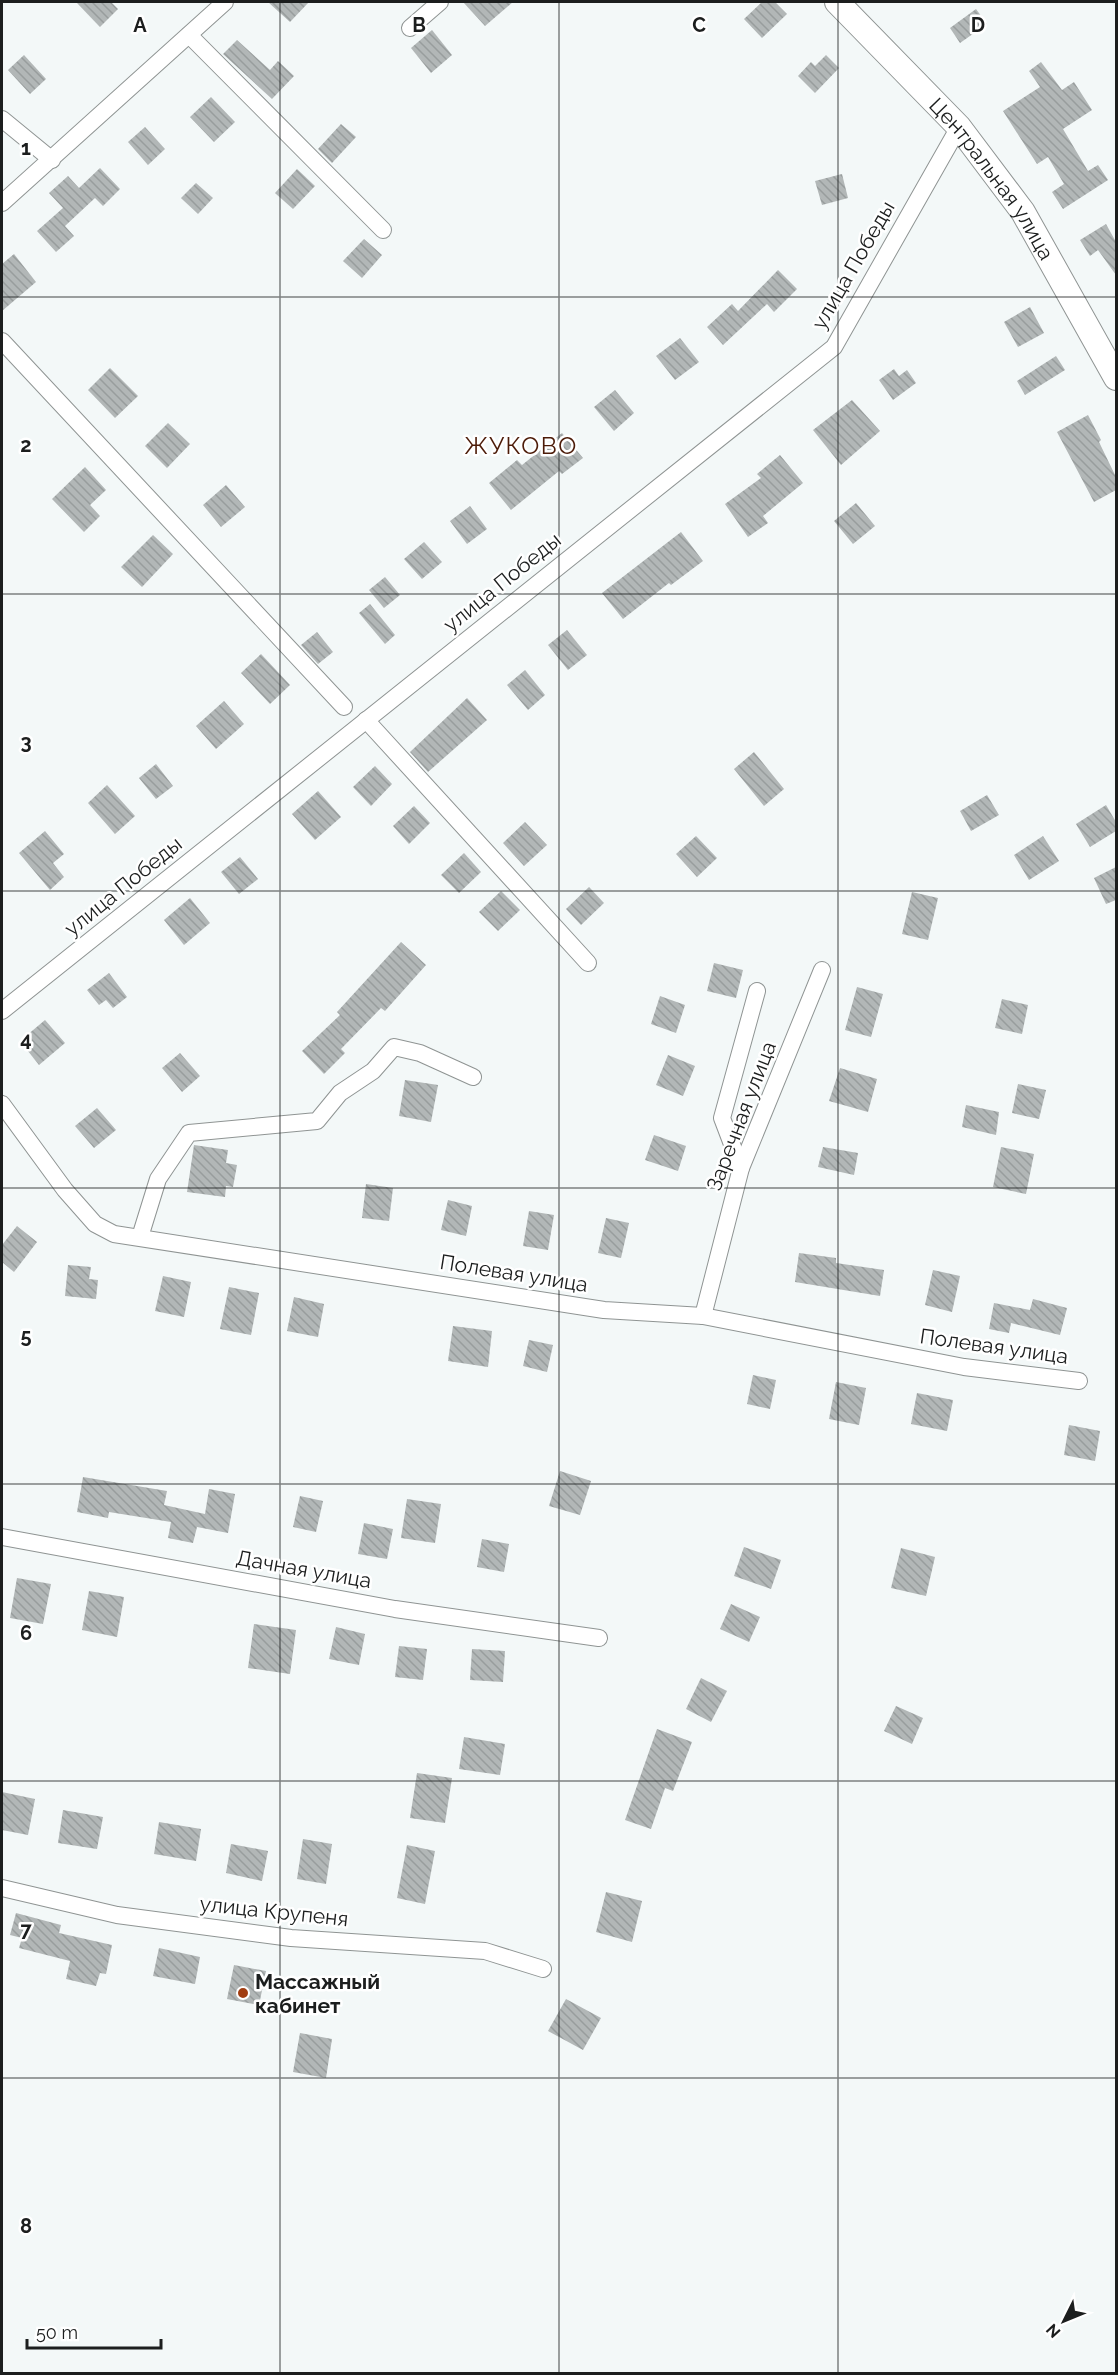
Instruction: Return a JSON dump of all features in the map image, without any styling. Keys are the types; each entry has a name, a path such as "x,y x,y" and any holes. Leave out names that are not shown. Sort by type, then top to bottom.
{"street":[{"path":"2,203 225,2"},
{"path":"410,27 440,2"},
{"name":"Центральная улица","path":"837,2 959,127 1023,212 1116,378"},
{"path":"189,35 383,230"},
{"path":"2,119 52,160"},
{"name":"улица Победы","path":"2,1011 834,346 959,127"},
{"path":"2,341 344,707"},
{"path":"366,720 588,963"},
{"name":"Заречная улица","path":"703,1316 741,1168 822,970"},
{"path":"741,1168 722,1118 757,991"},
{"path":"140,1237 158,1179 189,1133 317,1121 340,1093 373,1071 394,1047 420,1053 472,1077"},
{"name":"Полевая улица","path":"2,1104 64,1190 95,1224 114,1234 604,1310 703,1316 964,1367 1079,1381"},
{"name":"Дачная улица","path":"2,1537 395,1609 599,1638"},
{"name":"улица Крупеня","path":"2,1888 117,1915 291,1938 486,1950 543,1969"}],"building":[{"path":"76,2 111,2 118,9 100,27"},
{"path":"268,2 309,2 290,22"},
{"path":"463,2 513,2 485,26"},
{"path":"762,2 775,2 787,14 762,38 744,19"},
{"path":"976,9 987,24 960,43 950,28"},
{"path":"432,30 452,55 431,73 411,48"},
{"path":"237,40 270,70 278,61 294,76 272,99 223,54"},
{"path":"24,55 46,79 30,94 8,70"},
{"path":"826,55 839,68 815,93 798,76 811,62 815,66"},
{"path":"1041,62 1062,90 1074,82 1092,110 1063,129 1088,171 1098,165 1108,180 1063,209 1052,192 1064,184 1048,157 1037,164 1003,111 1040,87 1029,71"},
{"path":"211,97 235,122 214,142 190,117"},
{"path":"341,124 356,137 332,163 318,149"},
{"path":"145,127 165,149 148,165 128,142"},
{"path":"100,168 120,189 103,206 95,198 65,226 74,236 56,252 37,231 63,208 49,193 68,176 79,188"},
{"path":"297,169 315,186 293,209 275,193"},
{"path":"842,174 848,198 822,205 815,181"},
{"path":"196,183 213,198 198,214 181,198"},
{"path":"1106,224 1116,242 1116,275 1098,250 1090,256 1080,240"},
{"path":"364,239 382,255 362,278 343,261"},
{"path":"14,254 36,282 2,311 2,264"},
{"path":"778,270 797,289 774,312 767,304 723,345 707,327 732,304 738,311"},
{"path":"1030,307 1044,333 1018,347 1004,322"},
{"path":"680,338 699,362 675,380 656,356"},
{"path":"1056,356 1065,370 1025,395 1017,381"},
{"path":"110,368 138,396 115,418 88,390"},
{"path":"894,369 899,376 907,370 916,383 893,400 879,380"},
{"path":"615,390 634,413 614,431 594,407"},
{"path":"852,400 880,431 841,465 813,430"},
{"path":"1088,415 1116,477 1116,490 1094,502 1057,432"},
{"path":"168,423 190,444 167,468 145,446"},
{"path":"562,433 583,458 562,474 559,471 511,510 489,483 517,460 522,465"},
{"path":"780,455 803,483 763,516 768,523 748,537 725,504 761,478 757,474"},
{"path":"85,467 106,490 90,505 100,516 84,532 52,499"},
{"path":"226,485 245,507 221,527 203,505"},
{"path":"856,503 875,526 853,544 834,521"},
{"path":"470,506 487,529 467,544 450,521"},
{"path":"681,532 703,561 671,585 669,583 623,619 602,593"},
{"path":"153,535 173,554 142,587 121,567"},
{"path":"424,542 442,562 422,579 404,559"},
{"path":"385,577 400,595 384,608 369,590"},
{"path":"370,604 395,635 385,644 359,613"},
{"path":"567,630 587,655 568,670 548,645"},
{"path":"317,632 333,652 318,664 301,645"},
{"path":"261,654 290,685 270,704 241,673"},
{"path":"525,670 545,695 528,710 507,685"},
{"path":"467,698 487,720 428,772 410,752"},
{"path":"224,701 244,724 216,749 196,726"},
{"path":"754,752 784,789 764,806 734,769"},
{"path":"156,764 173,786 156,799 139,778"},
{"path":"375,766 392,784 371,806 353,787"},
{"path":"107,785 135,816 115,834 88,803"},
{"path":"318,791 341,817 315,840 292,814"},
{"path":"987,795 999,815 971,831 960,811"},
{"path":"1106,805 1116,822 1116,831 1090,847 1076,824"},
{"path":"414,806 430,823 409,844 393,826"},
{"path":"525,822 547,845 524,866 503,843"},
{"path":"45,831 64,854 53,863 64,877 50,890 19,853"},
{"path":"696,836 717,858 697,877 676,854"},
{"path":"1043,836 1059,861 1029,880 1014,855"},
{"path":"464,853 481,872 459,893 441,875"},
{"path":"240,857 258,879 239,894 221,872"},
{"path":"1116,867 1116,900 1106,904 1094,878"},
{"path":"589,887 604,903 581,925 566,909"},
{"path":"501,891 520,910 498,931 479,912"},
{"path":"912,892 938,898 928,940 902,934"},
{"path":"190,898 210,923 184,945 164,920"},
{"path":"401,942 426,965 385,1011 381,1008 341,1049 345,1053 324,1074 302,1051 340,1015 337,1012"},
{"path":"714,963 743,970 736,998 707,991"},
{"path":"109,973 127,997 113,1008 106,1000 99,1005 87,990"},
{"path":"857,987 883,994 871,1037 845,1030"},
{"path":"660,996 685,1005 676,1033 651,1024"},
{"path":"1002,999 1028,1005 1022,1034 995,1028"},
{"path":"45,1020 65,1043 39,1065 20,1041"},
{"path":"180,1053 200,1076 182,1092 162,1068"},
{"path":"668,1055 695,1066 683,1096 656,1085"},
{"path":"840,1068 877,1079 868,1112 829,1101"},
{"path":"405,1080 438,1085 431,1122 399,1116"},
{"path":"1018,1084 1046,1090 1039,1119 1012,1113"},
{"path":"966,1105 999,1112 996,1135 962,1127"},
{"path":"97,1108 116,1130 94,1148 75,1126"},
{"path":"654,1135 686,1146 678,1171 645,1160"},
{"path":"194,1145 228,1150 226,1163 237,1165 233,1187 226,1186 225,1197 187,1192"},
{"path":"823,1147 858,1153 854,1175 818,1167"},
{"path":"1001,1147 1034,1154 1026,1194 993,1187"},
{"path":"366,1184 393,1188 389,1221 362,1218"},
{"path":"448,1200 472,1206 466,1236 441,1230"},
{"path":"529,1211 554,1215 548,1250 523,1246"},
{"path":"606,1218 629,1223 621,1258 598,1253"},
{"path":"17,1226 37,1242 14,1272 2,1262 2,1245"},
{"path":"799,1253 836,1258 836,1263 884,1270 880,1296 795,1282"},
{"path":"68,1265 91,1267 89,1279 98,1280 96,1299 65,1296"},
{"path":"933,1270 960,1276 952,1312 925,1305"},
{"path":"163,1276 191,1282 184,1317 155,1311"},
{"path":"229,1287 259,1293 251,1335 220,1329"},
{"path":"294,1297 324,1304 318,1337 287,1331"},
{"path":"1033,1299 1067,1308 1060,1335 1011,1323 1009,1333 989,1329 994,1303 1030,1310"},
{"path":"453,1326 492,1331 488,1367 448,1361"},
{"path":"529,1340 553,1345 547,1372 523,1366"},
{"path":"753,1375 776,1380 770,1409 747,1404"},
{"path":"836,1382 866,1388 859,1425 829,1419"},
{"path":"917,1393 953,1400 947,1431 911,1424"},
{"path":"1069,1425 1100,1431 1095,1461 1064,1455"},
{"path":"560,1471 591,1481 580,1515 549,1506"},
{"path":"83,1477 167,1491 164,1505 205,1514 209,1489 235,1494 228,1533 197,1527 193,1543 168,1538 171,1522 109,1512 108,1518 77,1512"},
{"path":"300,1496 323,1501 316,1532 293,1527"},
{"path":"407,1499 441,1504 435,1543 401,1538"},
{"path":"364,1523 393,1529 387,1559 358,1554"},
{"path":"482,1539 509,1544 504,1572 477,1567"},
{"path":"744,1547 781,1560 771,1589 734,1576"},
{"path":"901,1548 935,1557 926,1596 891,1588"},
{"path":"17,1578 51,1584 43,1624 10,1618"},
{"path":"89,1591 124,1597 117,1637 82,1630"},
{"path":"731,1604 760,1617 749,1642 720,1629"},
{"path":"254,1624 296,1630 290,1674 248,1668"},
{"path":"336,1627 365,1634 359,1665 329,1659"},
{"path":"399,1646 427,1649 423,1680 395,1677"},
{"path":"472,1649 505,1651 503,1682 470,1680"},
{"path":"701,1678 727,1691 711,1722 686,1709"},
{"path":"896,1706 923,1718 912,1744 884,1731"},
{"path":"657,1729 692,1742 673,1791 665,1788 651,1829 625,1820"},
{"path":"464,1737 505,1744 500,1775 459,1769"},
{"path":"417,1773 452,1778 445,1823 410,1818"},
{"path":"2,1792 35,1799 28,1835 2,1830"},
{"path":"63,1810 103,1817 97,1849 58,1843"},
{"path":"159,1822 201,1829 196,1861 154,1854"},
{"path":"303,1839 332,1844 326,1884 297,1879"},
{"path":"231,1844 268,1851 262,1881 226,1873"},
{"path":"407,1845 435,1851 425,1904 397,1898"},
{"path":"606,1892 642,1901 632,1942 596,1932"},
{"path":"16,1913 61,1925 59,1933 112,1945 106,1974 100,1973 96,1986 66,1979 70,1961 19,1948 22,1938 10,1935"},
{"path":"159,1948 200,1957 195,1984 153,1976"},
{"path":"234,1965 266,1971 259,2005 227,1999"},
{"path":"566,1999 601,2018 583,2050 548,2031"},
{"path":"300,2033 332,2039 326,2078 293,2072"}],"place":[{"name":"Массажный кабинет","path":"243,1993"}],"district":[{"name":"ЖУКОВО","path":"521,445"}]}
